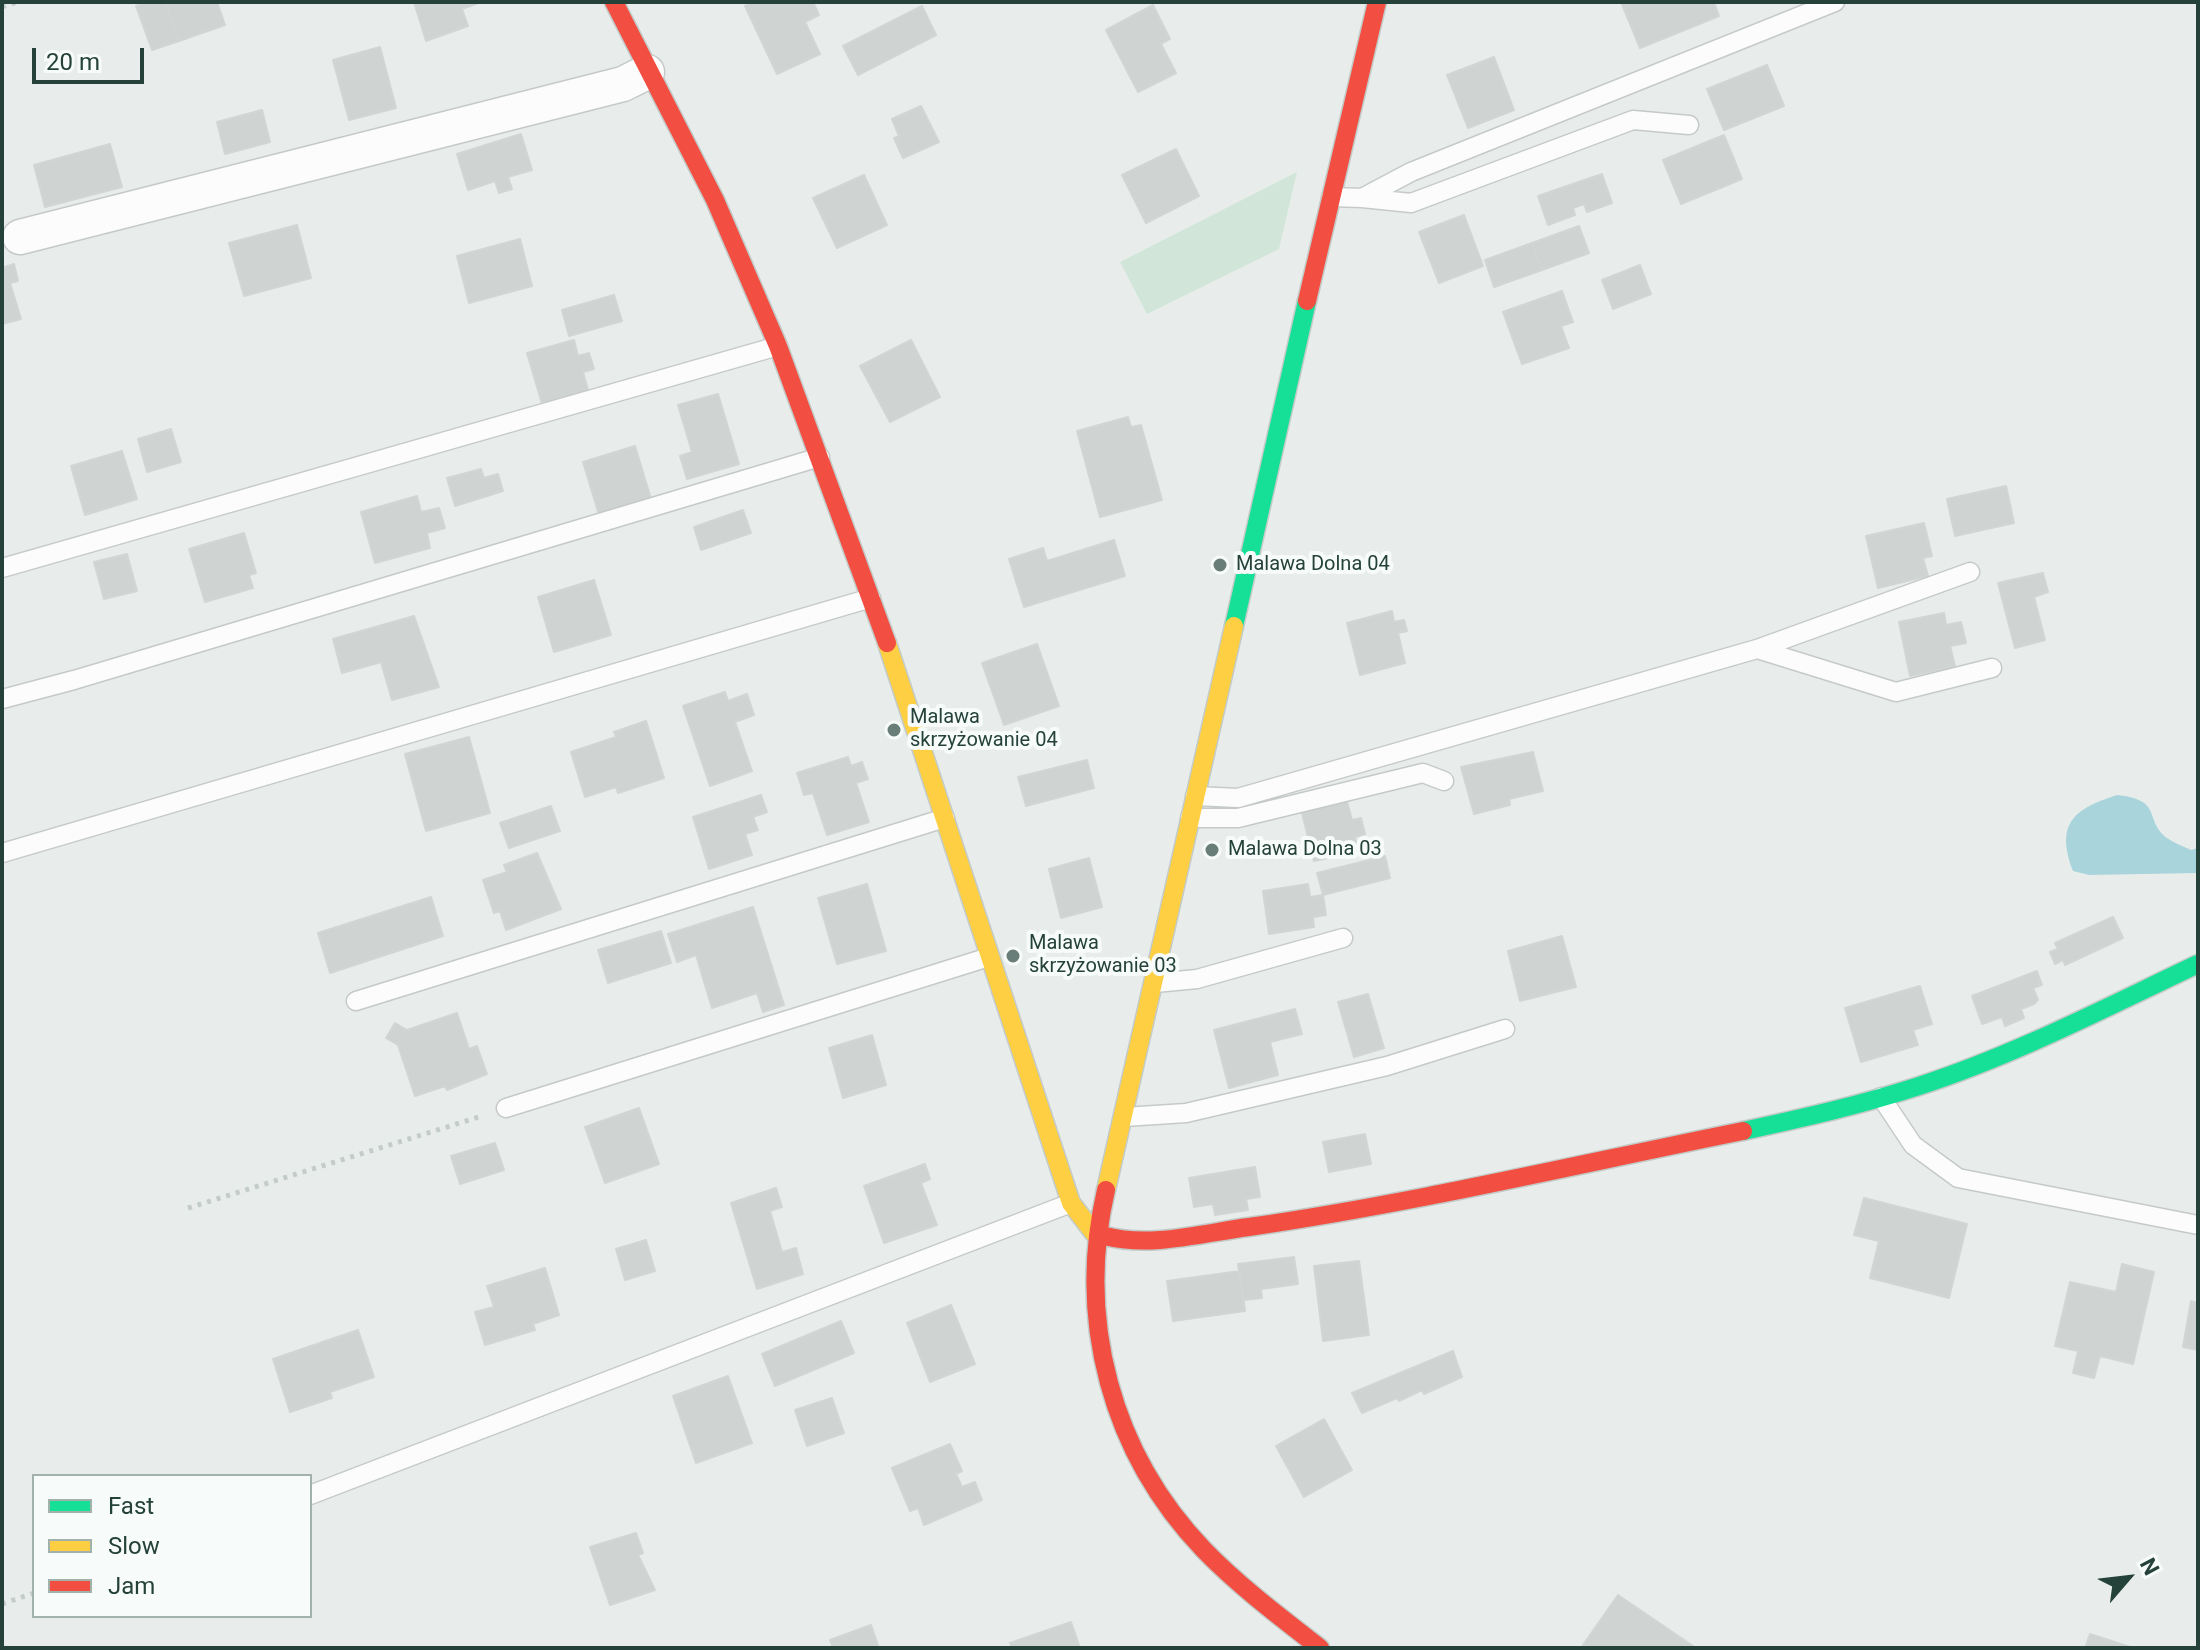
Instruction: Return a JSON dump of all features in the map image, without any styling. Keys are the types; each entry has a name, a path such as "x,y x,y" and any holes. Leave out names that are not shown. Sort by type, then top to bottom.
{"street":[{"path":"614,2 647,72 715,200 778,346 872,597 1071,1203 1094,1233 1125,1241 1160,1239 1325,1216 1824,1114 1922,1085 2054,1032 2198,964"},
{"path":"1320,1648 1247,1593 1165,1509 1147,1478 1117,1408 1097,1336 1092,1289 1094,1233 1155,983 1377,2"},
{"path":"20,237 623,84 647,72"}],"lane":[{"path":"1362,198 1411,172 1835,2"},
{"path":"1331,197 1411,203 1633,120 1689,125"},
{"path":"2,568 778,346"},
{"path":"2,699 89,676 820,457"},
{"path":"1195,796 1238,798 1757,649 1970,572"},
{"path":"2,853 872,597"},
{"path":"1757,649 1896,692 1992,668"},
{"path":"1190,818 1238,818 1423,773 1444,781"},
{"path":"356,1001 945,818"},
{"path":"1155,983 1197,979 1343,938"},
{"path":"506,1108 989,957"},
{"path":"1124,1117 1186,1113 1387,1066 1505,1029"},
{"path":"1881,1097 1913,1145 1958,1178 2198,1225"},
{"path":"312,1494 1071,1203"}],"path":[{"path":"2,7 17,2"},
{"path":"188,1208 506,1108"},
{"path":"2,1604 32,1594"}],"green space":[{"path":"1297,172 1279,249 1147,314 1120,262"}],"water":[{"path":"2117,795 2141,801 2147,806 2160,831 2170,840 2191,850 2198,848 2198,873 2089,875 2073,871 2066,841 2072,820 2089,806"}],"building":[{"path":"165,2 179,41 152,50 136,6"},
{"path":"165,2 217,2 225,25 179,41"},
{"path":"414,2 481,2 462,9 468,26 426,41"},
{"path":"753,2 813,2 819,15 805,22 820,54 777,74 745,6"},
{"path":"1621,2 1714,2 1719,16 1640,48"},
{"path":"1153,5 1170,39 1161,44 1176,73 1138,92 1106,30"},
{"path":"922,6 936,35 858,75 843,46"},
{"path":"380,47 396,108 349,120 333,60"},
{"path":"1494,57 1514,110 1468,128 1447,75"},
{"path":"1767,65 1784,106 1724,130 1707,89"},
{"path":"921,106 939,142 903,158 894,138 899,136 892,119"},
{"path":"262,110 270,142 225,154 217,122"},
{"path":"521,134 532,170 508,177 512,189 499,193 495,181 468,190 457,154"},
{"path":"1724,135 1742,179 1681,204 1663,160"},
{"path":"110,144 122,187 45,207 34,165"},
{"path":"1176,149 1199,196 1146,223 1122,175"},
{"path":"1602,174 1612,203 1587,212 1584,204 1573,208 1575,215 1548,225 1538,196"},
{"path":"864,175 887,225 837,248 813,198"},
{"path":"1464,215 1483,266 1439,283 1419,232"},
{"path":"297,225 311,278 244,296 229,243"},
{"path":"1579,226 1589,253 1542,270 1532,243"},
{"path":"520,239 532,286 469,303 457,256"},
{"path":"1532,243 1542,270 1494,287 1485,260"},
{"path":"14,264 18,281 10,283 21,319 2,324 2,268"},
{"path":"1640,265 1651,294 1613,309 1602,280"},
{"path":"1562,291 1573,322 1561,326 1569,348 1522,364 1503,312"},
{"path":"614,295 622,321 569,336 562,310"},
{"path":"574,340 578,356 589,353 594,369 583,372 589,394 543,407 527,353"},
{"path":"911,340 940,397 890,422 860,366"},
{"path":"718,394 739,464 687,479 680,456 692,452 678,405"},
{"path":"1128,417 1131,427 1141,425 1162,500 1100,517 1077,431"},
{"path":"171,429 181,462 147,472 138,439"},
{"path":"635,446 652,502 600,518 583,462"},
{"path":"122,451 137,499 85,515 71,466"},
{"path":"481,469 484,478 498,474 503,491 455,506 447,478"},
{"path":"2006,486 2014,523 1955,536 1947,499"},
{"path":"417,496 421,512 439,508 445,528 427,533 430,548 375,563 361,512"},
{"path":"743,510 751,533 701,550 694,527"},
{"path":"1924,523 1932,556 1923,558 1928,576 1878,588 1866,536"},
{"path":"244,533 256,573 249,575 253,588 205,602 189,549"},
{"path":"1114,540 1125,576 1024,607 1009,559 1043,548 1047,561"},
{"path":"127,554 137,591 104,599 94,562"},
{"path":"2043,573 2048,592 2034,597 2045,640 2015,648 1998,583"},
{"path":"594,580 611,635 554,652 538,597"},
{"path":"1392,611 1394,622 1404,620 1407,631 1398,633 1405,663 1360,675 1347,623"},
{"path":"1944,613 1946,625 1961,622 1966,643 1950,646 1955,666 1910,676 1899,622"},
{"path":"414,616 439,687 392,700 381,662 342,673 333,639"},
{"path":"1037,644 1059,706 1004,725 982,663"},
{"path":"725,692 728,701 747,694 754,715 735,722 752,771 710,786 683,706"},
{"path":"646,721 664,778 618,793 616,787 585,797 571,752 616,737 614,732"},
{"path":"469,737 490,813 426,831 405,754"},
{"path":"1533,752 1543,791 1509,799 1510,805 1474,814 1461,767"},
{"path":"848,757 851,766 862,762 868,779 856,783 869,822 827,835 813,793 804,795 797,773"},
{"path":"1087,760 1094,788 1026,806 1018,777"},
{"path":"761,795 767,812 753,817 758,830 745,834 752,855 709,869 693,817"},
{"path":"1346,798 1352,820 1361,818 1365,834 1355,837 1359,851 1314,861 1301,809"},
{"path":"551,806 560,831 509,848 500,823"},
{"path":"537,853 561,909 506,930 500,911 494,913 483,880 507,872 504,865"},
{"path":"1385,856 1390,878 1323,895 1317,873"},
{"path":"1089,858 1102,907 1061,918 1049,869"},
{"path":"867,884 886,951 837,964 818,898"},
{"path":"1308,884 1310,897 1323,895 1326,915 1313,917 1314,927 1269,934 1263,891"},
{"path":"431,897 443,936 330,973 318,933"},
{"path":"753,907 784,1005 763,1012 757,993 712,1008 696,955 677,962 668,934"},
{"path":"2113,917 2123,938 2065,965 2063,960 2055,964 2050,952 2058,949 2055,943"},
{"path":"661,931 671,963 608,983 598,950"},
{"path":"1562,936 1576,987 1520,1001 1508,951"},
{"path":"2037,971 2042,985 2033,988 2038,1000 2021,1009 2024,1018 2005,1026 2002,1017 1982,1024 1972,996"},
{"path":"1920,986 1932,1024 1913,1030 1918,1045 1861,1062 1845,1008"},
{"path":"1368,994 1384,1048 1354,1057 1338,1002"},
{"path":"1295,1009 1302,1034 1270,1042 1278,1075 1229,1088 1214,1030"},
{"path":"457,1013 469,1049 477,1046 487,1074 447,1090 445,1086 415,1096 398,1045 386,1038 395,1023 407,1030"},
{"path":"872,1035 886,1085 843,1098 829,1048"},
{"path":"639,1108 659,1164 605,1183 585,1127"},
{"path":"1365,1134 1371,1164 1329,1172 1323,1142"},
{"path":"495,1143 504,1170 460,1184 451,1156"},
{"path":"925,1164 930,1179 921,1183 937,1225 884,1243 864,1186"},
{"path":"1255,1167 1260,1197 1246,1199 1248,1210 1215,1215 1213,1204 1194,1207 1189,1178"},
{"path":"776,1188 782,1207 770,1211 782,1252 796,1248 803,1274 757,1289 731,1203"},
{"path":"1864,1198 1967,1224 1949,1298 1870,1278 1879,1241 1854,1235"},
{"path":"646,1240 655,1271 625,1280 616,1249"},
{"path":"1294,1257 1298,1284 1261,1289 1262,1298 1243,1300 1238,1264"},
{"path":"1359,1261 1369,1335 1323,1341 1314,1266"},
{"path":"2122,1264 2154,1272 2133,1364 2100,1356 2094,1378 2073,1373 2078,1351 2055,1346 2070,1282 2116,1292"},
{"path":"545,1268 559,1315 533,1324 535,1330 485,1345 475,1312 494,1307 487,1286"},
{"path":"1240,1271 1245,1311 1173,1321 1167,1281"},
{"path":"2191,1301 2198,1303 2198,1350 2183,1347"},
{"path":"951,1305 975,1364 930,1382 907,1323"},
{"path":"841,1321 854,1353 775,1386 762,1354"},
{"path":"358,1330 374,1377 330,1392 332,1398 290,1412 273,1359"},
{"path":"1453,1351 1462,1377 1424,1394 1422,1390 1362,1413 1352,1393"},
{"path":"728,1376 752,1443 696,1463 673,1396"},
{"path":"832,1398 844,1433 807,1446 795,1410"},
{"path":"1324,1419 1352,1470 1304,1497 1276,1446"},
{"path":"950,1444 962,1471 956,1474 962,1487 975,1482 982,1500 924,1525 918,1508 910,1511 892,1468"},
{"path":"636,1533 643,1553 638,1555 655,1590 610,1605 590,1547"},
{"path":"1618,1595 1696,1648 1587,1648 1583,1645"},
{"path":"1071,1622 1080,1648 1012,1648 1010,1643"},
{"path":"871,1625 879,1648 833,1648 830,1640"},
{"path":"2090,1634 2133,1648 2085,1648"}],"traffic: fast":[{"path":"1234,626 1307,301"},
{"path":"1743,1131 1854,1105 1955,1074 2060,1030 2198,964"}],"traffic: slow":[{"path":"1106,1190 1234,626"},
{"path":"887,643 1071,1203 1094,1233 1105,1236"}],"traffic: jam":[{"path":"614,2 715,200 778,346 887,643"},
{"path":"1307,301 1377,2"},
{"path":"1105,1236 1159,1240 1311,1217 1435,1195 1743,1131"},
{"path":"1106,1190 1098,1239 1096,1287 1099,1335 1109,1382 1124,1428 1145,1471 1172,1512 1204,1550 1246,1589 1320,1648"}],"place":[{"name":"Malawa Dolna 04","path":"1220,565"},
{"name":"Malawa skrzyżowanie 04","path":"894,730"},
{"name":"Malawa Dolna 03","path":"1212,850"},
{"name":"Malawa skrzyżowanie 03","path":"1013,956"}]}
